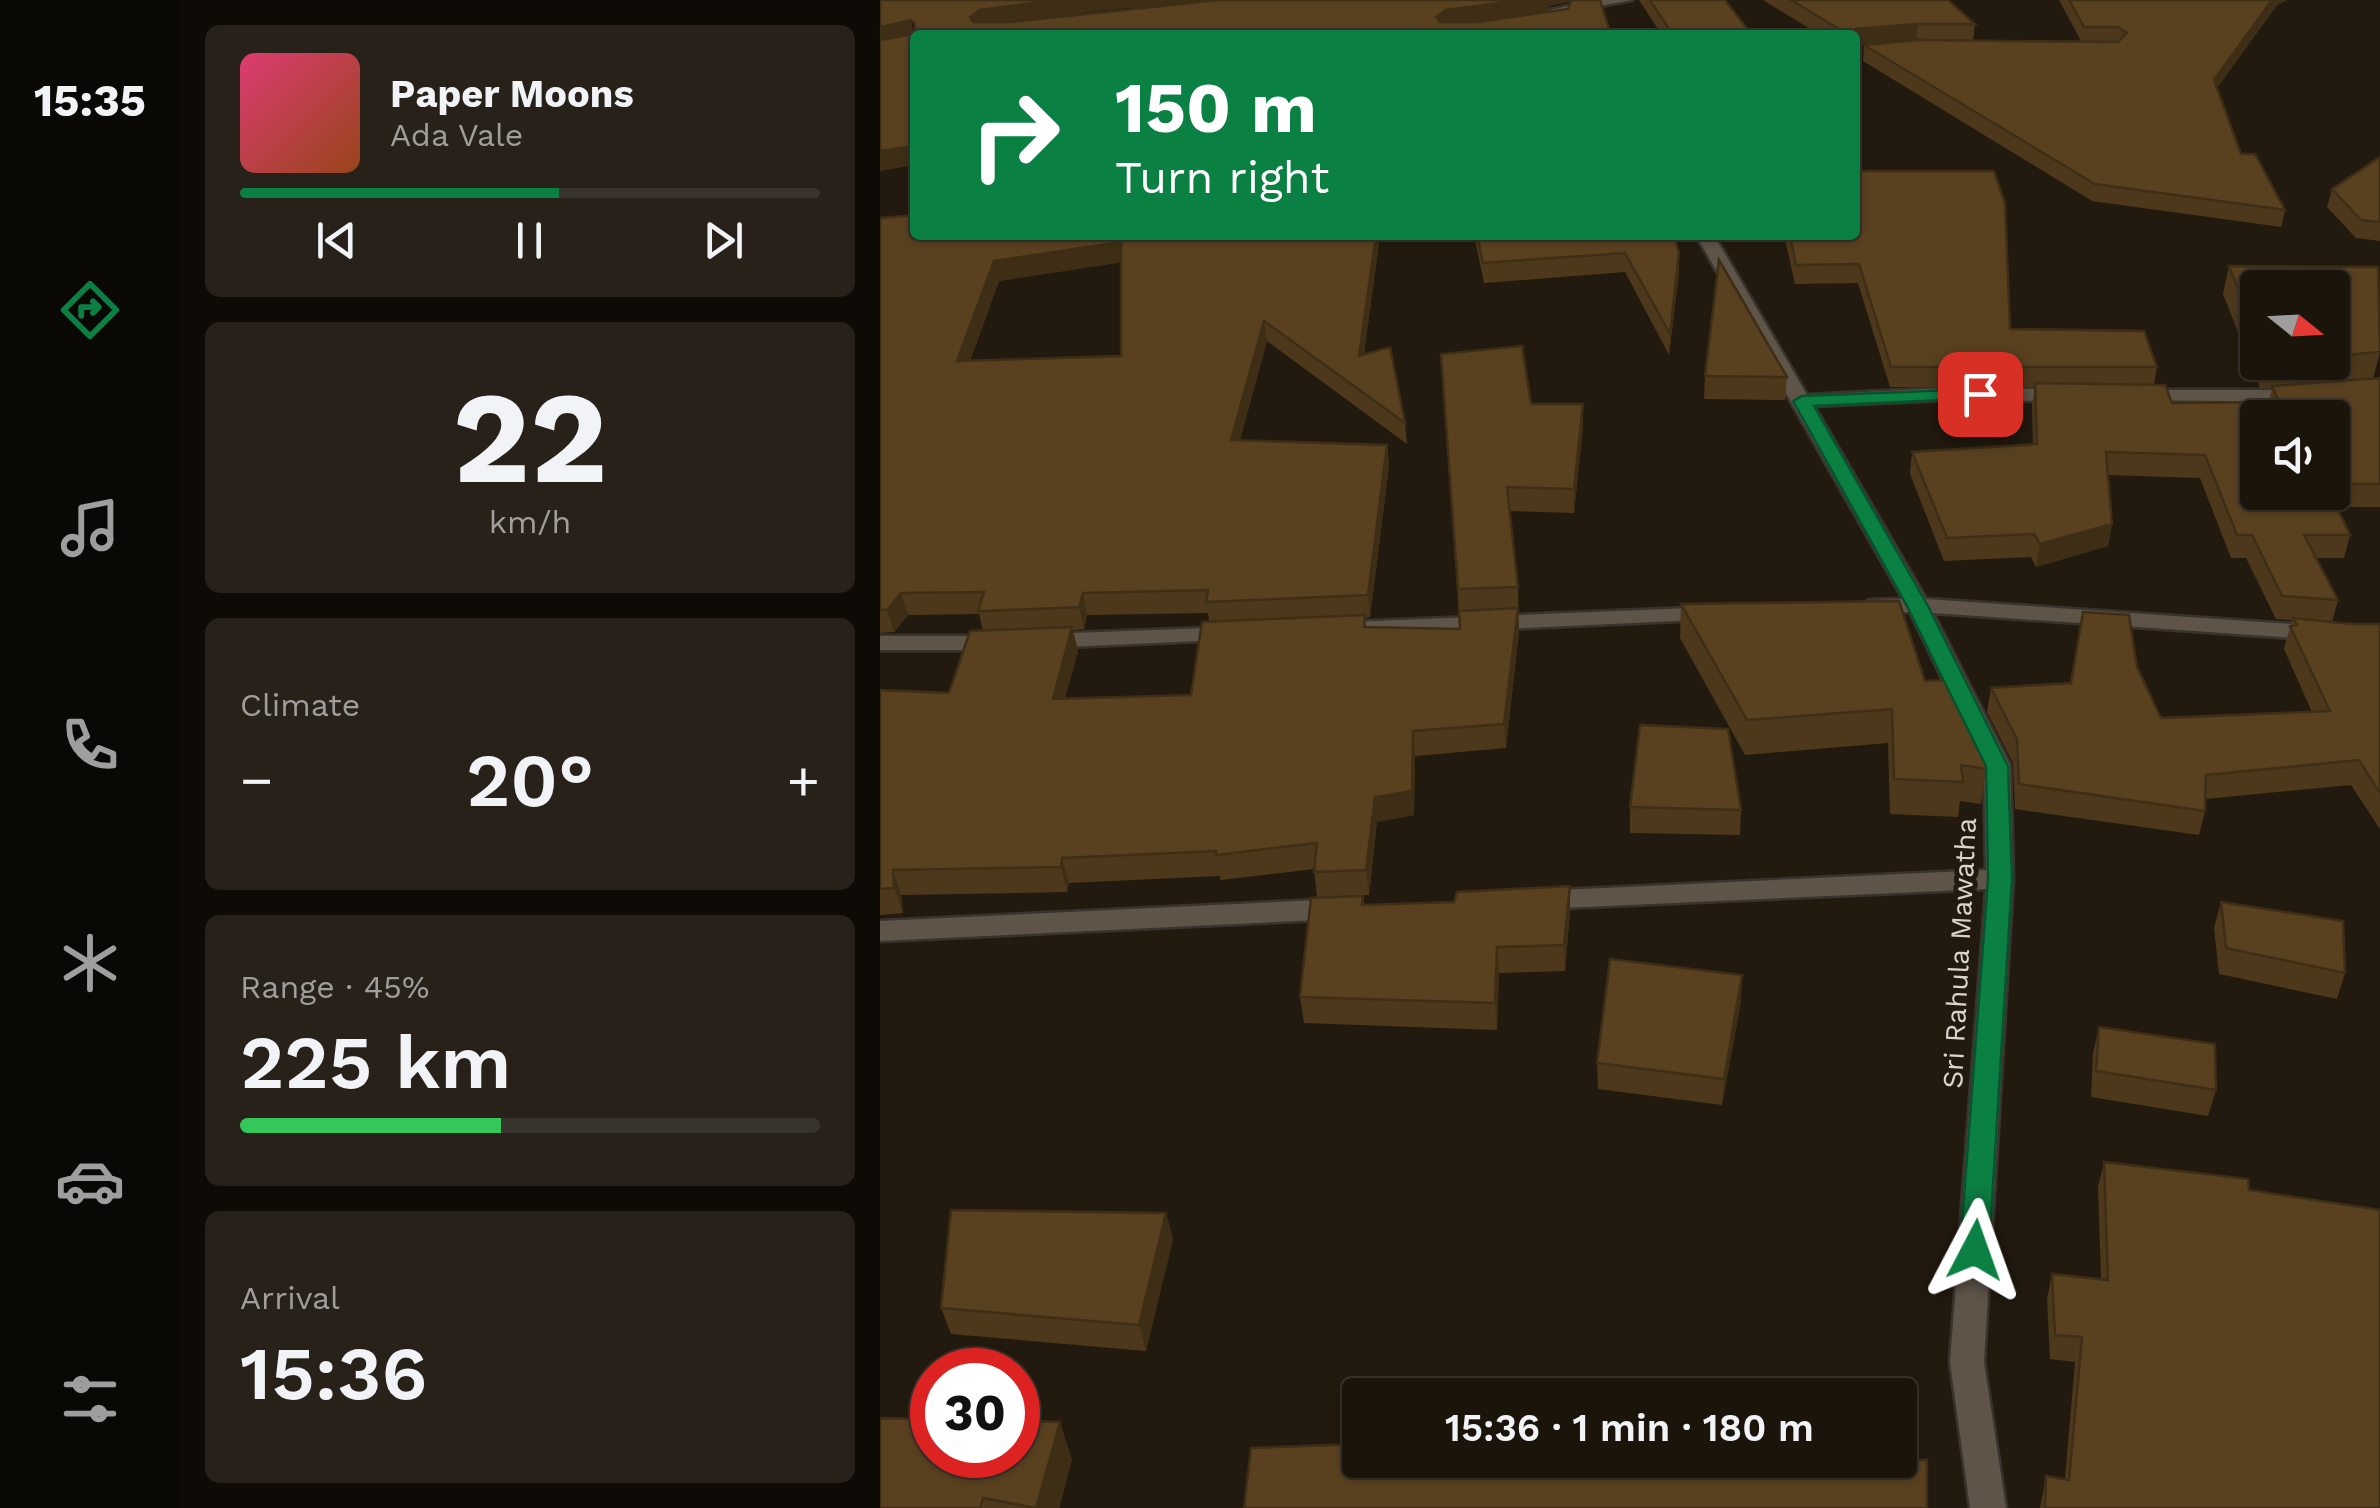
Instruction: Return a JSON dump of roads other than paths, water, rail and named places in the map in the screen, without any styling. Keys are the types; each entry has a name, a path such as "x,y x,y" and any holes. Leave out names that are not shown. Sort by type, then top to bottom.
{"street":[{"path":"1544,22 1555,10 1625,0"},
{"name":"Sri Rahula Mawatha","path":"1708,240 1918,606 1997,766 2000,879 1967,1362 1988,1508"},
{"path":"1802,401 1942,394 2081,396"},
{"path":"2120,396 2279,398 2330,394"},
{"path":"1839,608 1918,606 2380,637"},
{"path":"1326,630 1740,613"},
{"path":"880,643 991,644 1267,632"},
{"path":"1509,902 2000,879"},
{"path":"880,931 1371,908"}]}
